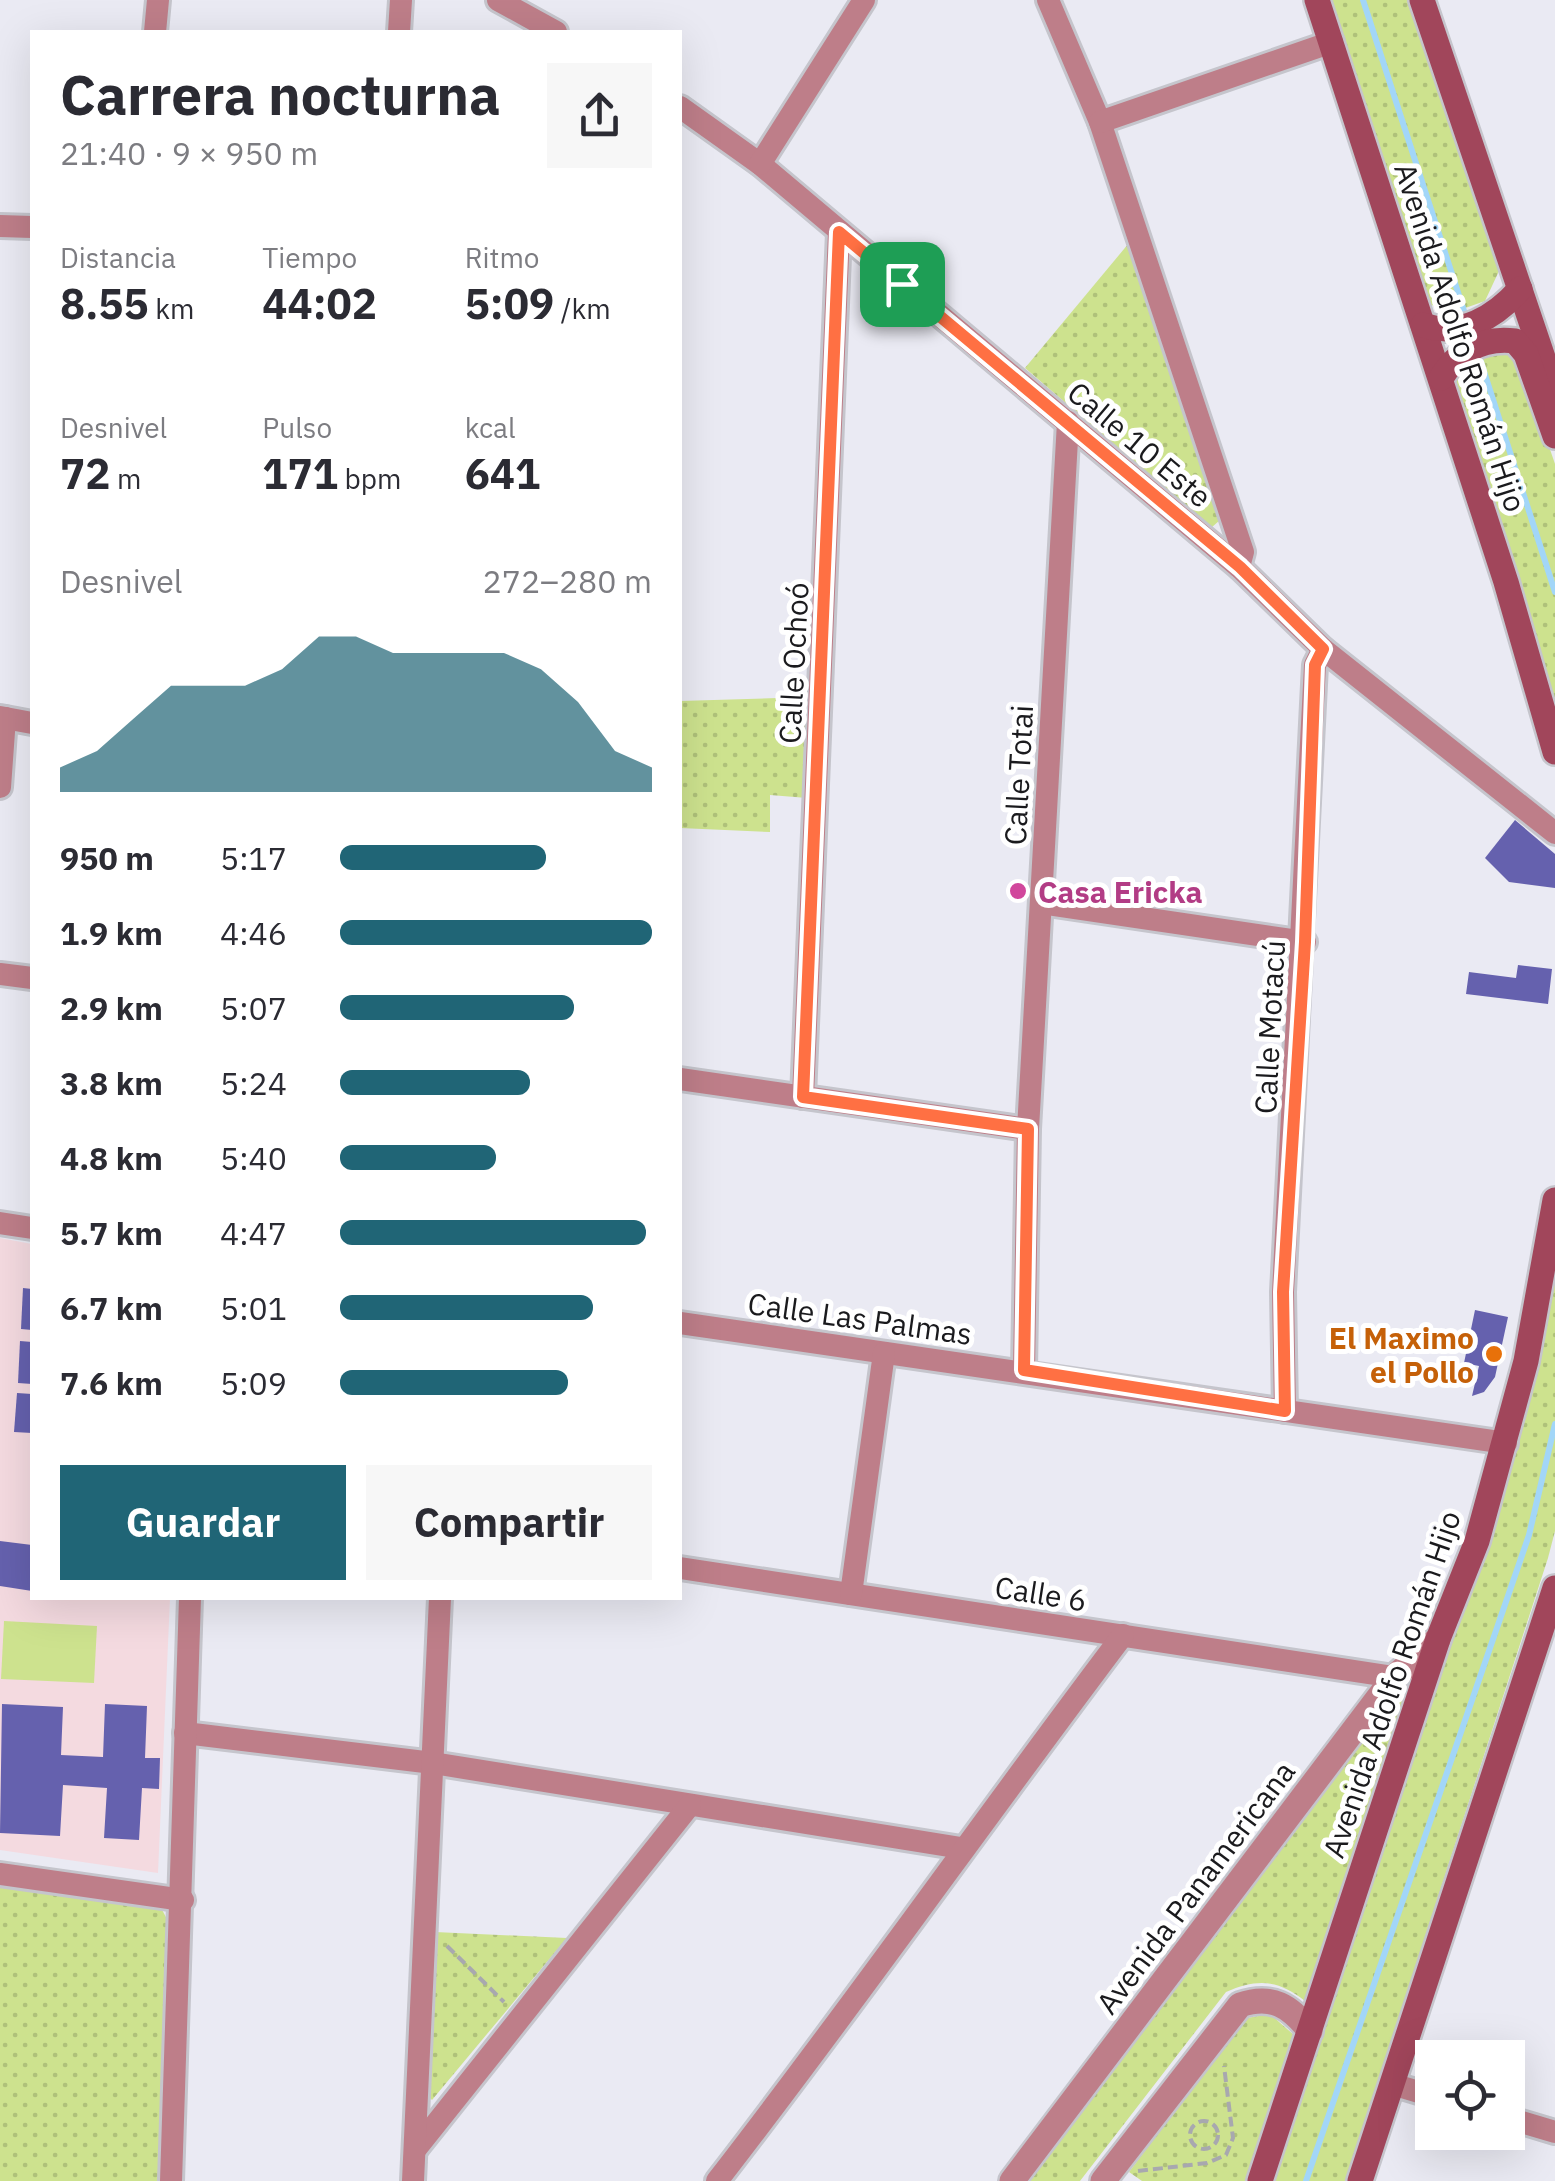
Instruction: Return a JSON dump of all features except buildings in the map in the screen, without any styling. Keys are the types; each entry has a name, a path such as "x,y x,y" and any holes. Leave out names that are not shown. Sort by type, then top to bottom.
{"main road":[{"name":"Avenida Adolfo Román Hijo","path":"1317,0 1445,372 1555,752"},
{"path":"1422,0 1512,298 1555,393"},
{"path":"1430,328 1475,324 1512,298"},
{"path":"1445,372 1482,342 1514,342 1526,354 1555,436"},
{"name":"Avenida Adolfo Román Hijo","path":"1260,2181 1438,1639 1478,1541 1506,1443 1553,1237 1555,1200"},
{"path":"1360,2181 1549,1631 1555,1588"}],"street":[{"path":"156,30 158,0"},
{"path":"399,30 401,0"},
{"path":"498,0 552,30"},
{"path":"760,164 864,0"},
{"path":"1048,0 1100,122 1243,552 1240,567"},
{"path":"1100,122 1332,42"},
{"name":"Calle 10 Este","path":"682,108 760,164 1240,567 1323,649 1555,833"},
{"path":"0,226 30,228"},
{"name":"Calle Ochoó","path":"803,1097 839,232"},
{"name":"Calle Totai","path":"1024,1370 1028,1129 1068,422"},
{"name":"Calle Motacú","path":"1285,1411 1283,1292 1305,942 1315,665 1323,649"},
{"path":"0,786 2,717 30,722"},
{"path":"1041,903 1305,942"},
{"path":"0,974 30,978"},
{"path":"682,1080 1028,1129"},
{"path":"0,1223 30,1228"},
{"name":"Calle Las Palmas","path":"682,1322 1506,1443"},
{"path":"851,1594 884,1353"},
{"name":"Calle 6","path":"682,1568 1394,1677"},
{"path":"171,2181 190,1600"},
{"path":"413,2181 440,1600"},
{"path":"717,2181 834,2030 961,1848 1123,1636"},
{"name":"Avenida Panamericana","path":"1012,2181 1394,1677 1438,1639"},
{"path":"185,1733 433,1763 961,1848"},
{"path":"415,2150 690,1805"},
{"path":"0,1874 182,1900"},
{"path":"1110,2172 1208,2041 1240,2005 1270,2000 1286,2006 1310,2032"},
{"path":"1392,2084 1415,2091"},
{"path":"1525,2123 1555,2132"}],"path":[{"path":"426,1925 518,2016"},
{"path":"1110,2172 1208,2163 1226,2155 1233,2138 1221,2049 1208,2041"},
{"path":"1205,2122 1216,2128 1218,2136 1212,2147 1202,2149 1190,2136 1193,2126 1205,2122"}],"shaded area":[{"path":"0,1238 30,1244 30,1600 170,1600 158,1873 0,1850"}],"green space":[{"path":"1324,0 1412,0 1499,271 1485,301 1454,312 1425,303"},
{"path":"1129,243 1219,512 1220,520 1211,528 1025,368"},
{"path":"1487,346 1518,356 1555,464 1555,725 1449,377"},
{"path":"809,697 807,798 770,795 770,832 682,828 682,701"},
{"path":"1555,1249 1555,1531 1548,1558 1346,2181 1266,2181"},
{"path":"4,1621 97,1626 94,1683 1,1679"},
{"path":"1398,1687 1406,1695 1305,2001 1268,1983 1226,1992 1080,2181 1030,2181"},
{"path":"0,1881 158,1902 169,1923 160,2181 0,2181"},
{"path":"435,1932 567,1938 432,2100 429,2097"},
{"path":"1270,2014 1294,2035 1247,2181 1142,2181 1129,2172 1240,2024 1247,2018"}],"waterway":[{"path":"1363,0 1466,317"},
{"path":"1478,353 1555,592"},
{"path":"1306,2181 1529,1535 1555,1424"}],"place":[{"name":"Casa Ericka","path":"1018,891"},
{"name":"El Maximo el Pollo","path":"1494,1354"}],"route":[{"path":"839,232 902,284 1240,567 1323,649 1315,665 1305,942 1283,1292 1285,1411 1024,1370 1028,1129 803,1097 839,232"}]}
